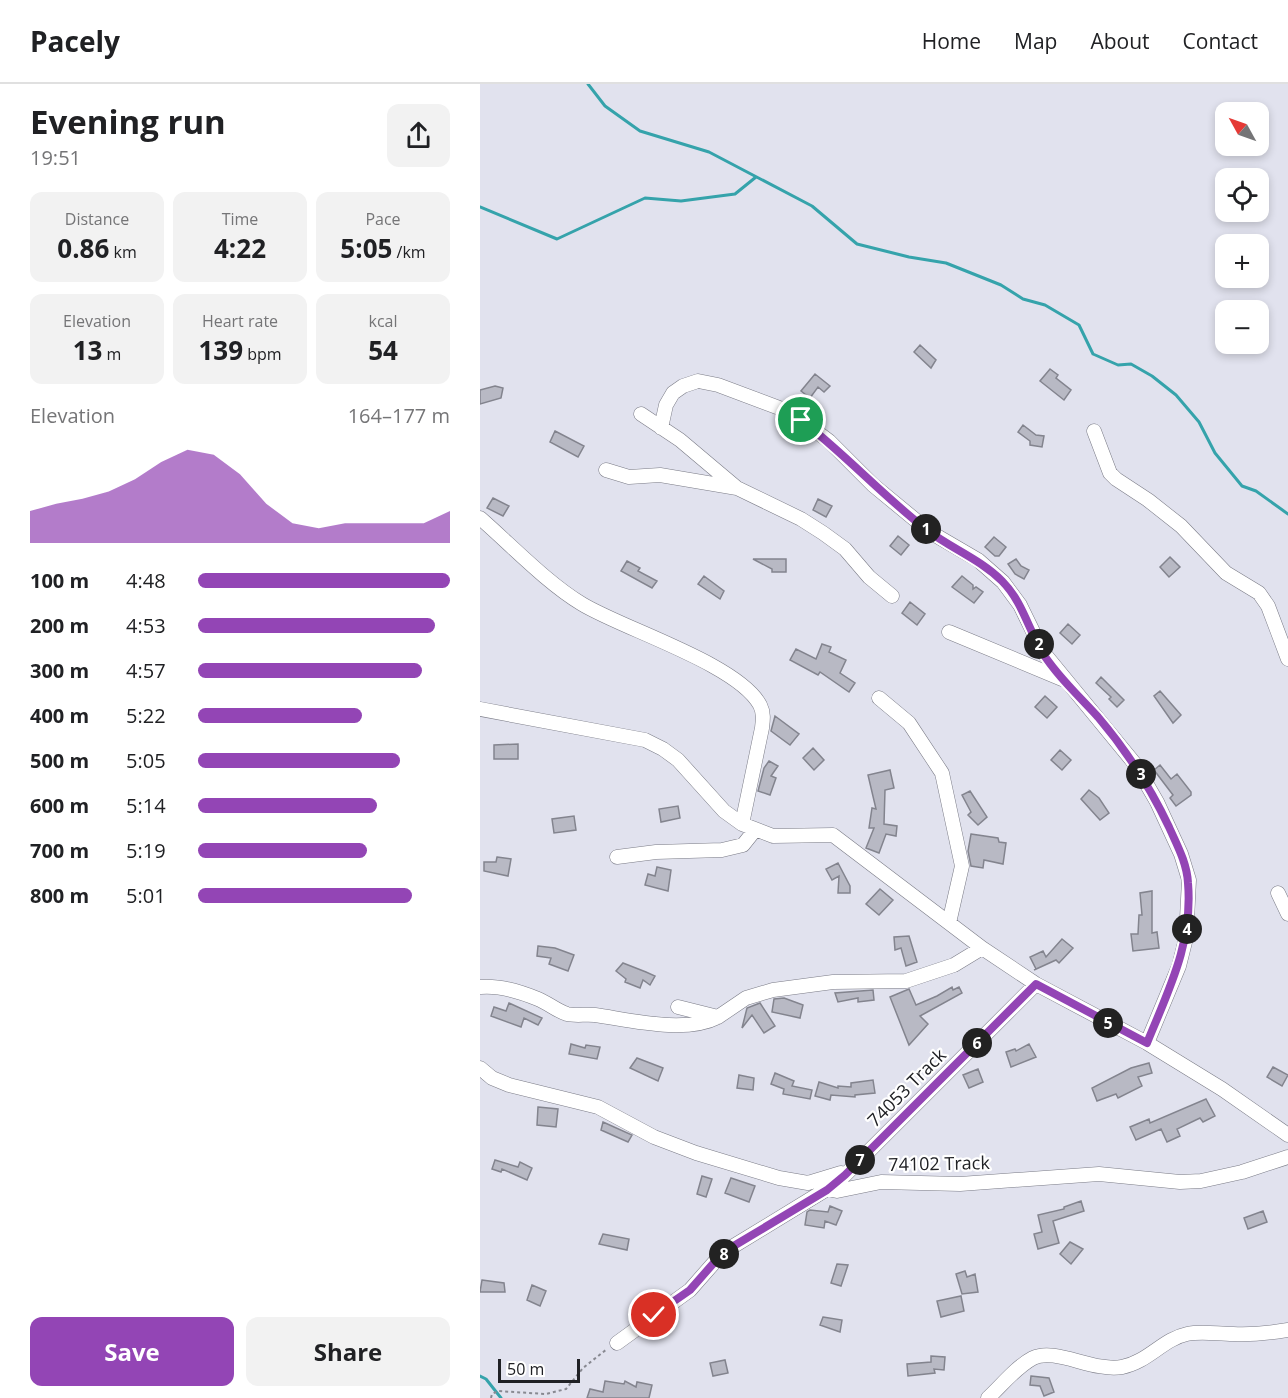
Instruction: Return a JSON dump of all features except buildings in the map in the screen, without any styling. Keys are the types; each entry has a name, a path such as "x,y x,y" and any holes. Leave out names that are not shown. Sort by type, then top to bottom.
{"street":[{"path":"662,428 666,405 673,393 683,386 699,381 718,385 782,409 801,420 828,441 873,485 922,526 978,560 1003,582 1020,605 1042,652 1135,764 1182,854 1188,880 1186,938 1179,966 1147,1043"},
{"path":"641,414 709,462 737,488"},
{"path":"1094,431 1110,473 1116,479 1181,526 1226,573 1264,599 1288,659"},
{"path":"606,470 629,477 660,475 737,488 792,514 824,533 845,549 869,578 892,596"},
{"path":"480,518 581,604 664,642 721,672 749,692 760,705 763,714 762,728 748,827 743,845 722,850 656,852 617,857"},
{"path":"949,632 1064,680"},
{"path":"879,698 909,723 942,773 962,866 949,923"},
{"path":"480,709 645,740 678,760 724,811 748,827 773,836 833,836 982,948 1036,984 1147,1043 1222,1089 1287,1134"},
{"path":"1278,893 1288,914"},
{"path":"480,987 491,986 531,997 570,1015 583,1014 651,1023 687,1024 708,1022 746,998 773,990 833,982 906,981 954,965 982,948"},
{"name":"74053 Track","path":"827,1190 1036,984"},
{"path":"678,1007 718,1017"},
{"path":"480,1068 492,1078 509,1085 598,1107 654,1137 696,1153 779,1178 808,1183 849,1170"},
{"name":"74102 Track","path":"617,1343 690,1290 719,1257 732,1247 827,1190 837,1191 881,1182 960,1184 1099,1174 1180,1182 1201,1181 1242,1172 1284,1157 1287,1134"},
{"path":"988,1398 1023,1365 1033,1358 1045,1355 1108,1368 1124,1367 1141,1360 1173,1338 1187,1334 1250,1334 1288,1330"}],"path":[{"path":"491,1398 496,1392 546,1394 566,1389 583,1368 617,1343"},
{"path":"543,1398 546,1394"}],"waterway":[{"path":"588,84 605,106 640,131 709,152 812,206 857,244 909,257 946,263 1001,285 1023,299 1045,305 1079,325 1093,354 1118,365 1131,364 1152,376 1176,395 1199,422 1215,453 1242,486 1256,491 1288,514"},
{"path":"480,207 557,239 645,198 681,201 735,194 756,177"},
{"path":"480,1376 486,1379 501,1398"}],"route":[{"path":"654,1315 690,1290 719,1257 732,1247 750,1239 787,1212 827,1190 845,1175 1036,984 1147,1043 1179,966 1186,938 1189,909 1188,880 1182,854 1157,802 1135,764 1042,652 1020,605 1003,582 978,560 930,532 873,485 828,441 801,420"}]}
